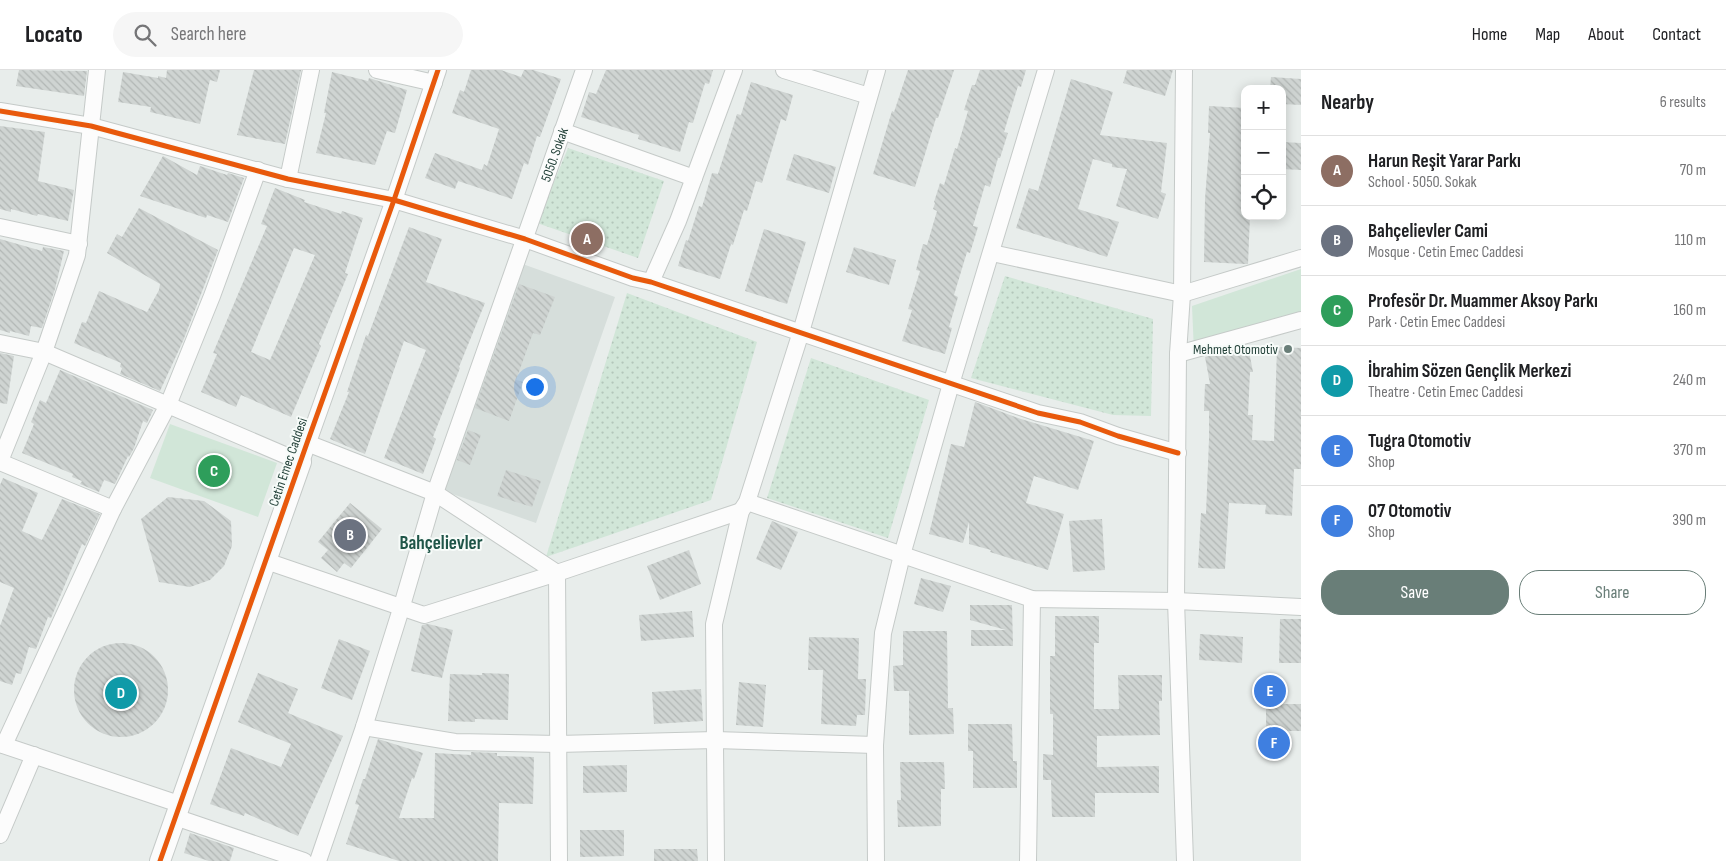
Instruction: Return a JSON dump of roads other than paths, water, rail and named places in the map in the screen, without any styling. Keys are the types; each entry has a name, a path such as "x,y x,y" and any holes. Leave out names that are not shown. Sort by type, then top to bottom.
{"street":[{"path":"97,70 77,255 44,352 0,462 113,509"},
{"path":"288,178 311,70"},
{"path":"377,70 436,76"},
{"name":"5050. Sokak","path":"318,861 364,727 435,492 584,70"},
{"path":"651,282 678,222 734,70"},
{"path":"784,70 869,96"},
{"path":"716,861 714,624 744,507 801,332 877,70"},
{"path":"876,861 875,745 883,633 902,555 951,384 1046,70"},
{"path":"1184,70 1182,294 1178,354 1176,601 1185,861"},
{"name":"Cetin Emec Caddesi","path":"160,861 394,200 436,76"},
{"path":"0,110 91,126 288,178 394,200 525,239 633,278 651,282 1038,413 1080,422 1118,436 1178,454"},
{"path":"562,131 694,178"},
{"path":"258,170 212,296 168,405 113,509 2,745 34,754 304,861"},
{"path":"0,227 79,244"},
{"path":"992,253 1182,294 1301,258"},
{"path":"1178,354 1301,320"},
{"path":"0,343 44,352 168,405 304,452 435,492 556,573"},
{"path":"266,561 401,609 424,615 556,573 744,507 902,555 1032,599 1176,601 1301,607"},
{"path":"556,573 559,861"},
{"path":"1028,861 1032,599"},
{"path":"364,727 455,742 558,744 715,740 875,745"},
{"path":"0,835 34,754"}],"place":[{"name":"Harun Reşit Yarar Parkı","path":"587,239"},
{"name":"Mehmet Otomotiv","path":"1288,349"},
{"name":"Profesör Dr. Muammer Aksoy Parkı","path":"214,471"},
{"name":"Bahçelievler Cami","path":"350,535"},
{"name":"Tugra Otomotiv","path":"1270,691"},
{"name":"İbrahim Sözen Gençlik Merkezi","path":"121,693"},
{"name":"07 Otomotiv","path":"1274,743"}],"district":[{"name":"Bahçelievler","path":"441,543"}]}
